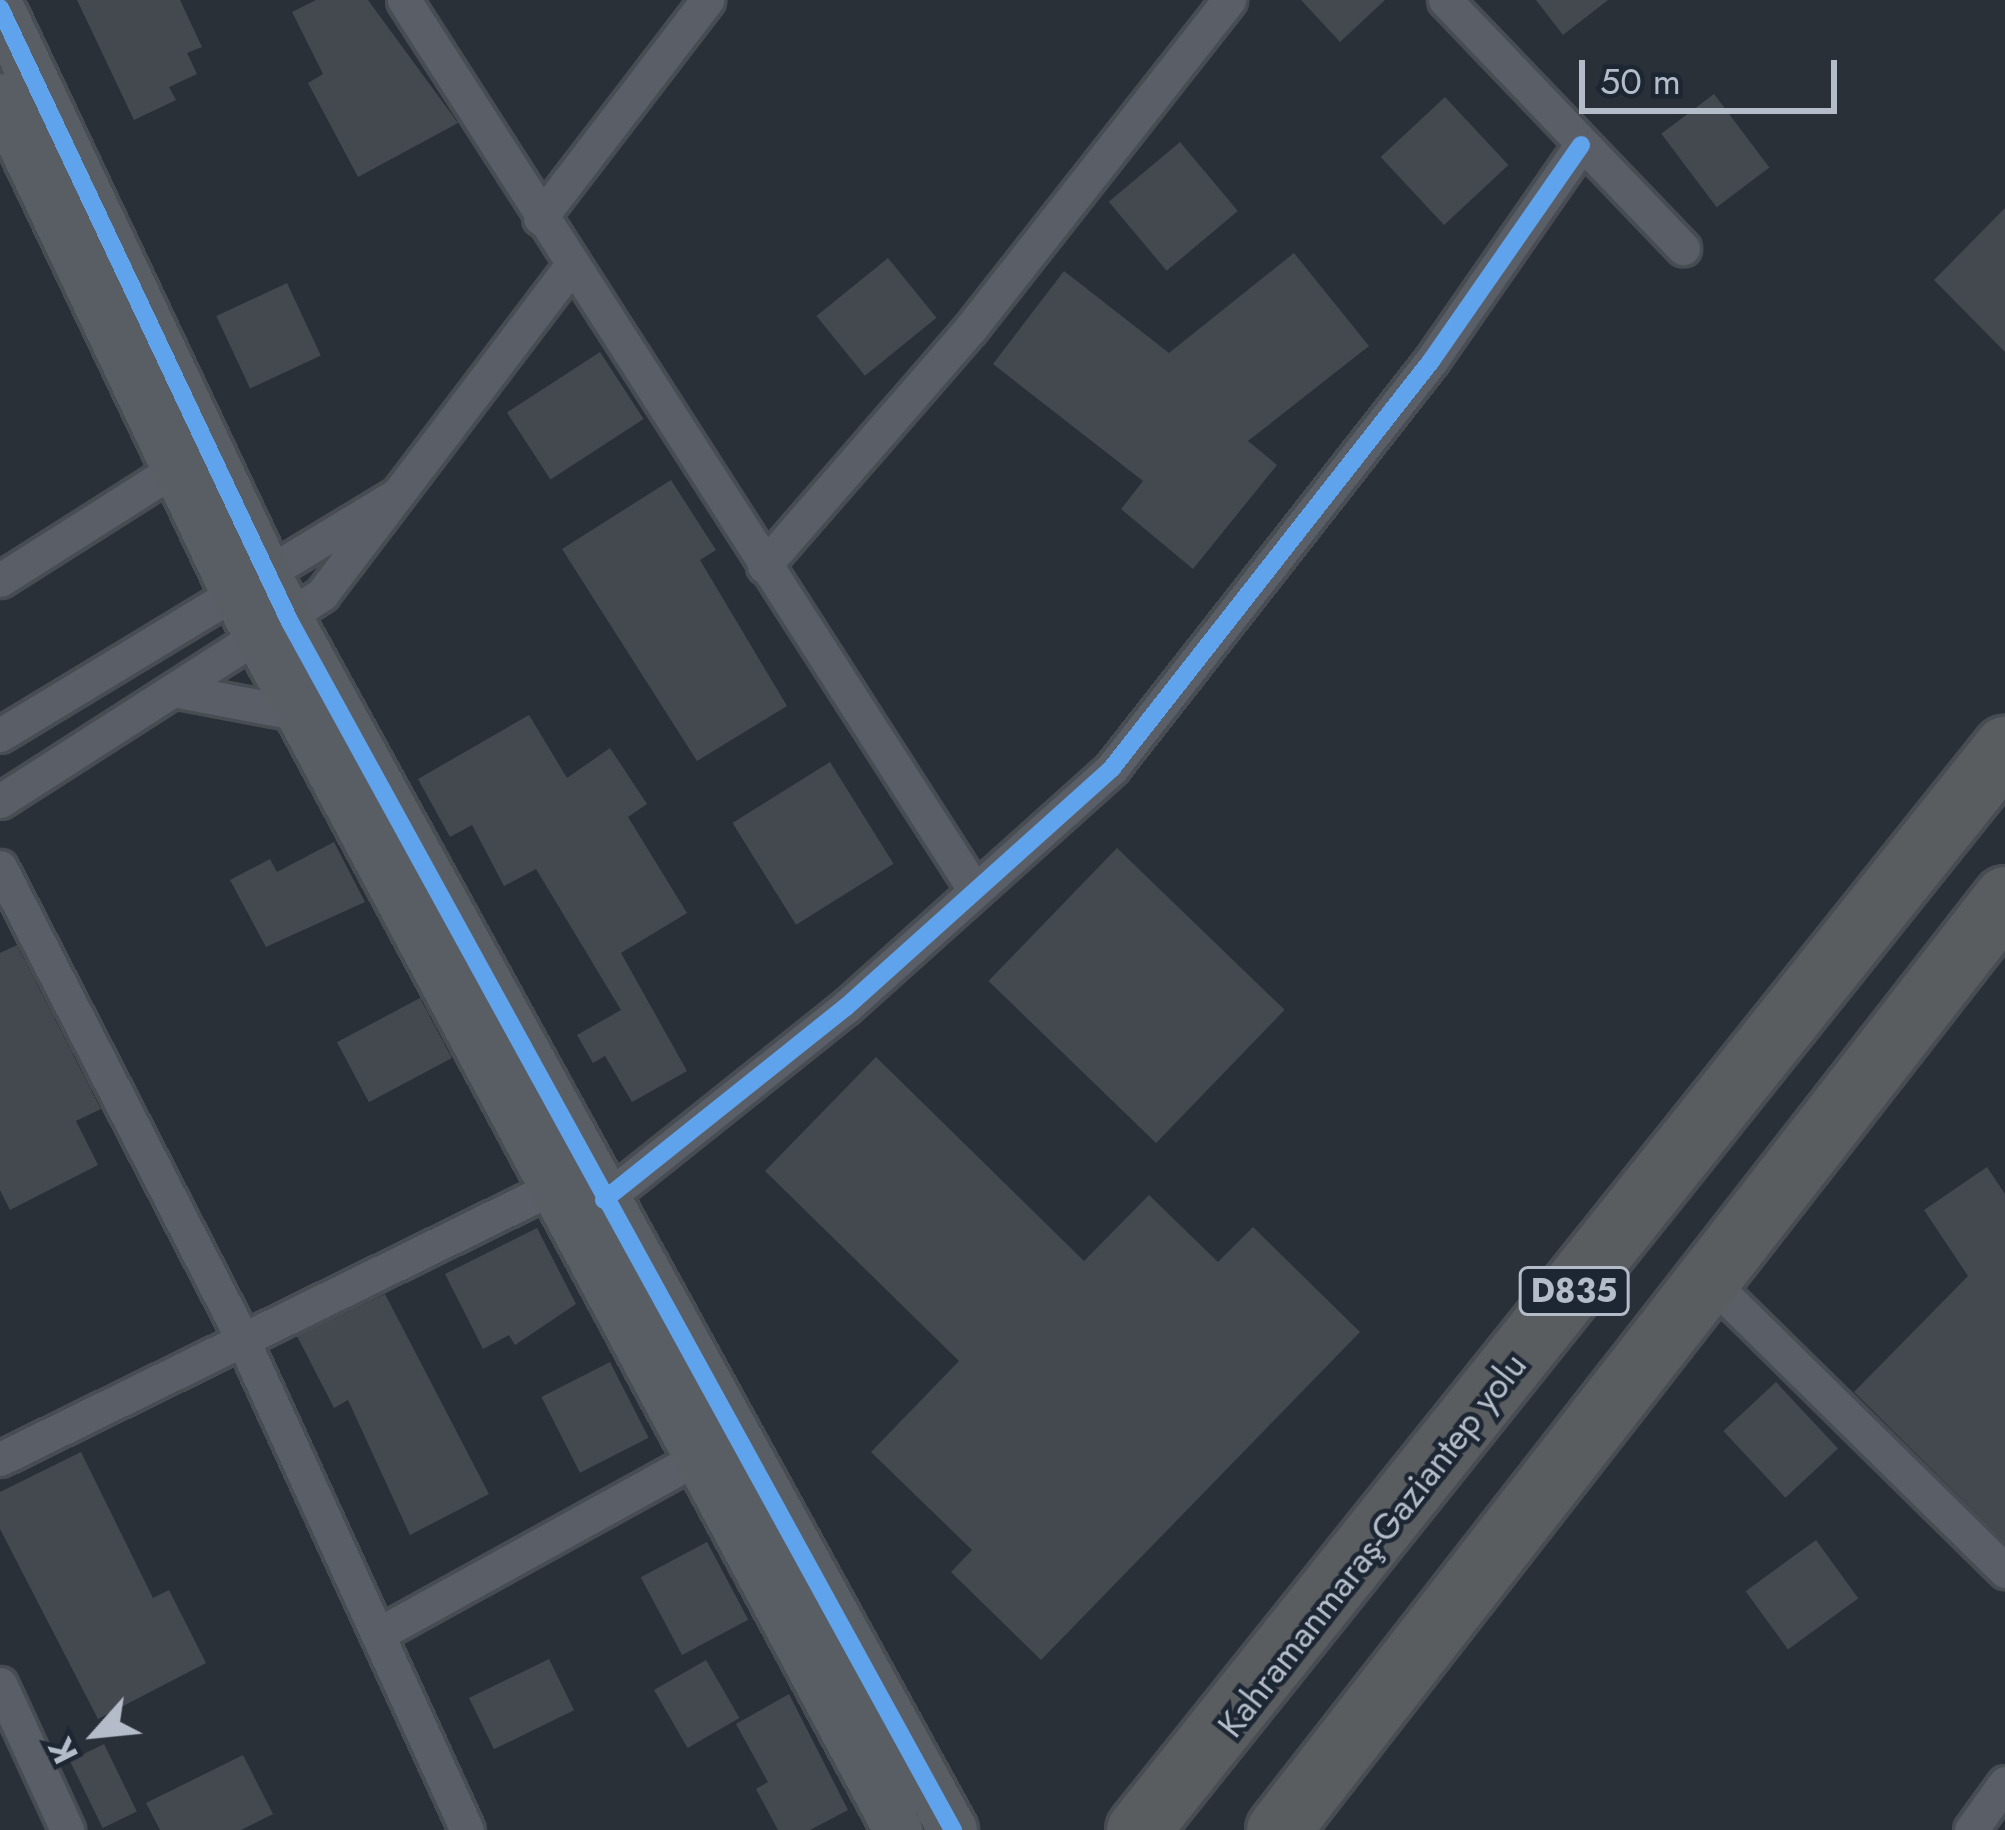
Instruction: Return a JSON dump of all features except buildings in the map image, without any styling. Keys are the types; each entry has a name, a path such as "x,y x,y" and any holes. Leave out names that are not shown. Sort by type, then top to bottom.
{"highway":[{"name":"Kahramanmaraş-Gaziantep yolu","path":"1138,1830 2005,748"},
{"name":"D835","path":"1278,1830 2005,898"}],"street":[{"path":"404,0 972,886"},
{"path":"540,218 707,0"},
{"path":"764,566 970,329 1229,0"},
{"path":"1444,0 1684,248"},
{"path":"0,8 250,581 604,1200 898,1830"},
{"path":"0,98 175,469 250,581"},
{"path":"604,1200 846,1007 972,886 1112,768 1192,676 1581,145"},
{"path":"0,801 275,631 355,562 398,494 571,266"},
{"path":"0,580 175,469"},
{"path":"0,735 398,494"},
{"path":"275,631 299,714 701,1456 759,1528 952,1830"},
{"path":"178,691 299,714"},
{"path":"0,867 241,1336 382,1632 466,1830"},
{"path":"0,1459 241,1336 554,1186"},
{"path":"1708,1279 2005,1571"},
{"path":"382,1632 701,1456"},
{"path":"0,1684 15,1754 67,1830"},
{"path":"1972,1830 2005,1783"}],"cycle path":[{"path":"0,8 290,622 953,1830"},
{"path":"604,1200 846,1007 1112,768 1431,361 1581,145"}]}
